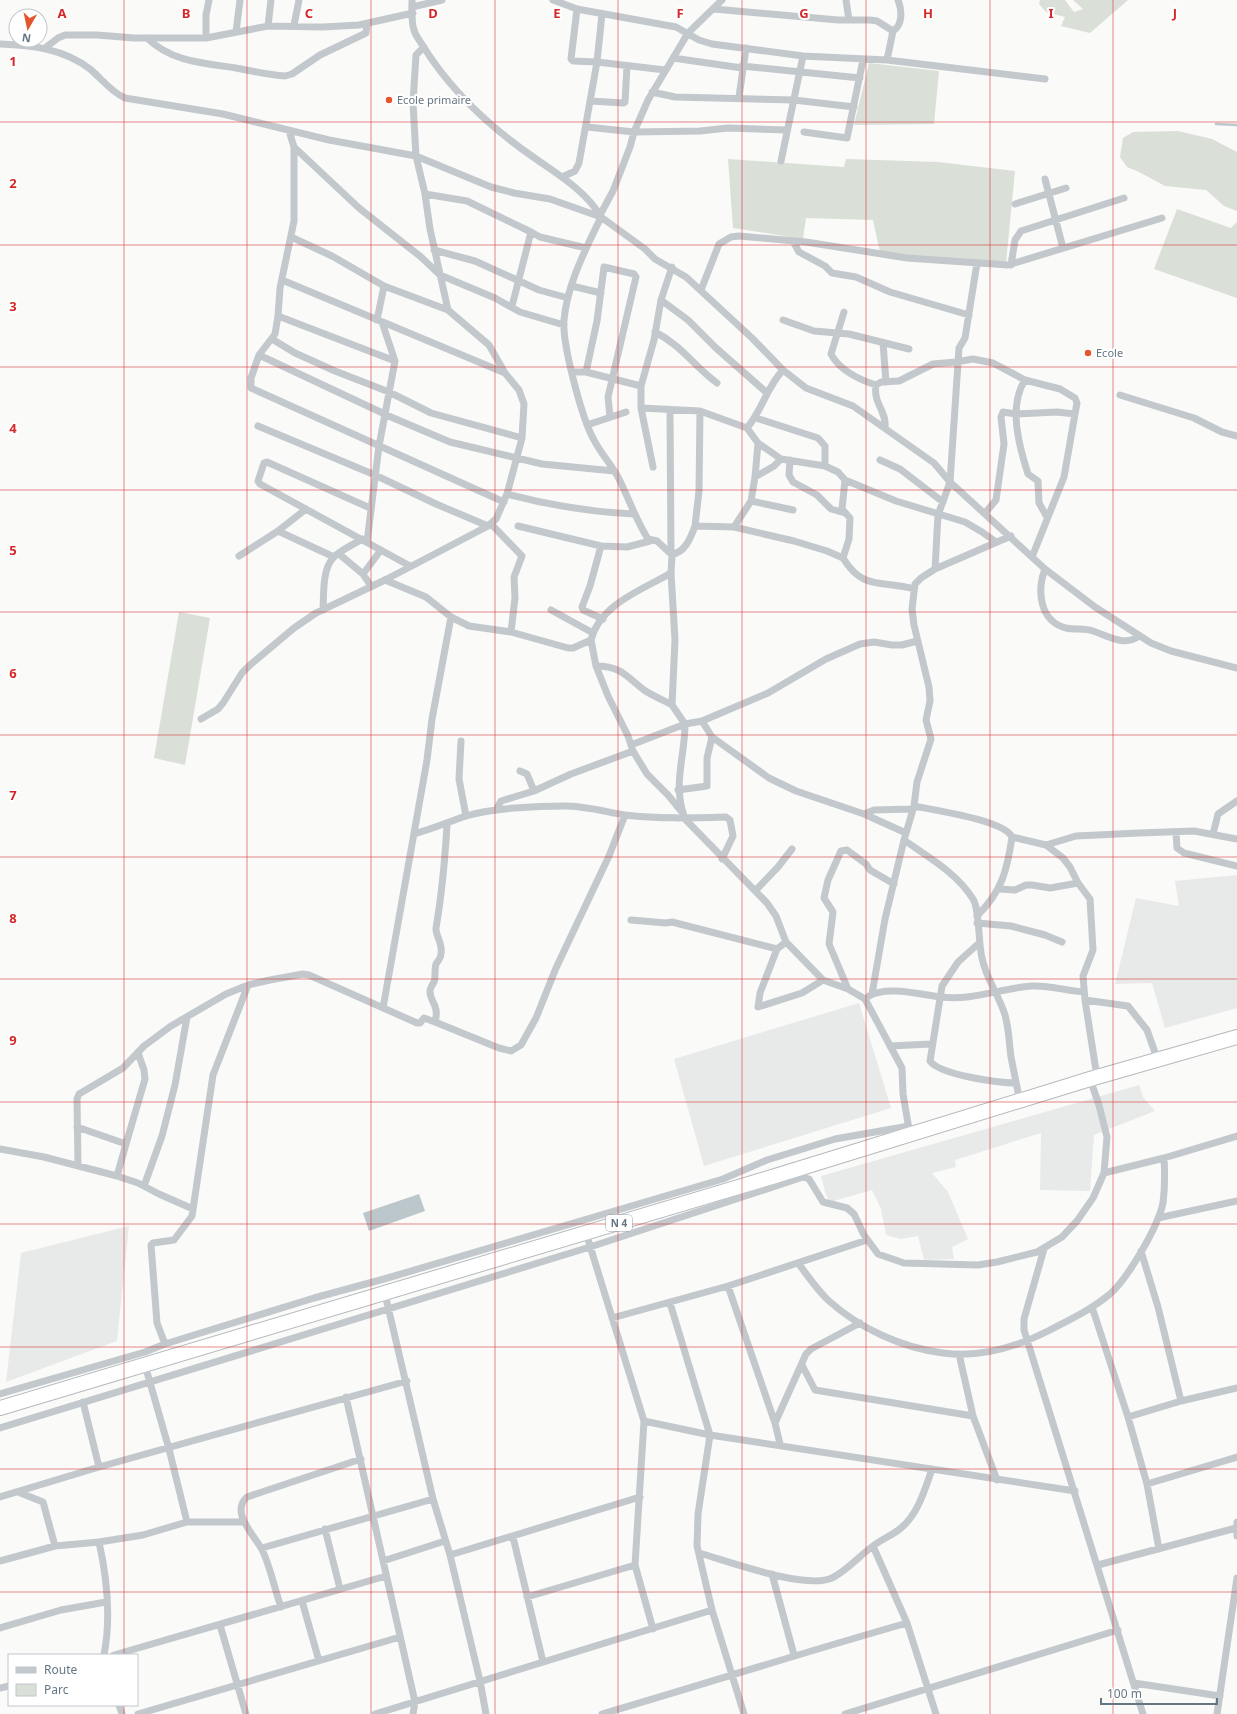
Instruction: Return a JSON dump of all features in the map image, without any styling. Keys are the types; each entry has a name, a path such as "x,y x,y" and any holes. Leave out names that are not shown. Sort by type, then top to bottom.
{"highway":[{"name":"N 4","path":"0,1408 586,1233 909,1131 1020,1102 1094,1078 1158,1061 1237,1037"}],"street":[{"path":"206,38 206,15 209,0"},
{"path":"236,32 240,0"},
{"path":"268,26 271,0"},
{"path":"294,26 299,0"},
{"path":"48,46 65,35 147,38 206,38 268,26 323,27 367,24 413,7 442,0"},
{"path":"553,0 577,9 676,27 699,40 712,44 803,56 887,60 1045,79"},
{"path":"650,541 634,514 614,471 593,439 587,425 572,372 565,341 564,325 568,298 586,248 613,191 634,132 652,92 688,33 722,0"},
{"path":"846,0 849,20"},
{"path":"887,60 893,31 899,25 901,12 898,0"},
{"path":"413,7 414,30 431,59 471,106 517,145 562,177 581,193 601,216 645,249 655,259 672,268 701,290 752,338 783,370 806,388 852,406 934,463 950,482 1011,536 1045,569 1084,599 1140,636 1164,648 1237,668"},
{"path":"577,9 571,59 573,61 597,62 665,70"},
{"path":"714,9 746,13 877,21 893,31"},
{"path":"562,177 575,171 578,167 587,127 597,62 602,14"},
{"path":"147,38 157,48 169,54 196,63 285,76 292,74 320,55 366,33 367,24"},
{"path":"424,47 416,55 413,103 416,156 425,194 434,250 448,310"},
{"path":"45,48 71,58 89,69 116,94 125,98 223,114 273,125 336,142 416,156 491,187 514,193 550,199 601,216"},
{"path":"739,97 742,67 746,48"},
{"path":"781,160 803,56"},
{"path":"673,58 742,67 801,71 860,78"},
{"path":"804,132 846,138 854,107 863,60"},
{"path":"591,101 625,102 627,66"},
{"path":"652,92 674,97 739,97 794,100 854,107"},
{"path":"587,127 634,132 700,131 728,128 787,130"},
{"path":"289,130 294,147 294,221 282,280 276,330 272,339 259,355 251,378 251,388 504,502"},
{"path":"294,147 359,208 421,257 440,275 512,306 520,312 564,325"},
{"path":"1045,179 1054,220 1063,248"},
{"path":"1015,204 1066,188"},
{"path":"425,194 467,201 540,237 586,248"},
{"path":"1011,265 1013,247 1019,232 1124,198"},
{"path":"701,290 719,244 725,240 739,236 793,241 907,258 1011,265 1162,218"},
{"path":"512,306 531,232"},
{"path":"200,719 218,709 242,673 294,628 322,610 452,546 496,519 507,494 522,438 524,404 520,390 505,373 489,345 448,310 384,286 332,256 291,237"},
{"path":"793,241 799,252 824,266 832,273 858,278 890,292 969,315"},
{"path":"434,250 475,261 539,290 568,298"},
{"path":"934,569 938,515 950,482 959,348 965,338 978,263"},
{"path":"586,372 605,267 636,275 608,404 610,417"},
{"path":"652,467 641,408 641,386 655,332 661,300 672,268"},
{"path":"282,280 505,373"},
{"path":"364,540 384,414 395,361 380,321 384,286"},
{"path":"572,286 600,293"},
{"path":"661,300 688,320 716,348 766,392"},
{"path":"844,312 832,351 833,358 854,375 876,385 898,381 933,364 959,362 969,359 985,360 997,364 1025,380 1060,389 1077,400 1064,477 1032,557"},
{"path":"278,316 395,361"},
{"path":"783,320 814,331 849,334 909,349"},
{"path":"655,332 672,341 683,350 699,368 717,383"},
{"path":"272,339 295,353 335,371 389,392 431,413 522,438"},
{"path":"882,343 886,382"},
{"path":"259,355 384,414 450,442 516,459 614,471"},
{"path":"747,428 756,418 766,392 772,382 783,370"},
{"path":"572,372 586,372 641,386"},
{"path":"1025,380 1019,393 1016,414 1027,471 1029,476 1038,481 1039,504 1047,517"},
{"path":"876,385 875,397 886,419 885,428"},
{"path":"1120,395 1194,418 1222,432 1237,436"},
{"path":"641,408 670,411 700,411 747,428 758,443 781,459 825,466 838,472 845,480 888,499 970,524 996,542"},
{"path":"670,411 671,573 675,640 672,705"},
{"path":"518,526 601,546 627,546 657,541 671,553 678,553 686,545 695,526 699,491 700,411"},
{"path":"587,425 626,412"},
{"path":"984,513 996,500 1004,444 1001,414 1005,412 1016,414 1052,412 1075,414"},
{"path":"756,418 818,438 825,446 825,466"},
{"path":"258,426 375,475 436,504 489,524 522,556 514,577 515,598 511,632"},
{"path":"734,527 750,501 755,477 758,443"},
{"path":"755,477 774,466 781,459"},
{"path":"790,460 789,475 793,482 817,495 831,510 845,513"},
{"path":"880,460 900,469 943,502"},
{"path":"370,508 264,462 259,483 410,566"},
{"path":"843,558 849,539 850,524 849,516 842,510 845,480"},
{"path":"507,494 572,509 594,512 634,514"},
{"path":"750,501 793,510"},
{"path":"239,556 278,531 306,509"},
{"path":"695,526 734,527 794,541 827,551 843,558 852,571 863,580 914,589"},
{"path":"278,531 337,555 363,574 371,586"},
{"path":"872,994 885,919 905,837 914,808 917,782 931,739 926,720 930,701 929,688 917,641 912,609 915,584 934,569 1011,536"},
{"path":"322,610 328,567 337,555 364,540"},
{"path":"601,546 590,586 582,607 584,610 603,619"},
{"path":"363,574 381,550"},
{"path":"1045,569 1040,587 1041,603 1046,612 1058,624 1068,628 1093,631 1108,638 1129,642 1140,636"},
{"path":"385,580 426,597 451,617 469,626 511,632 568,648 573,648 592,637 603,619 620,601 671,573"},
{"path":"0,1394 145,1352 165,1344 314,1298 384,1279 723,1178 766,1160 835,1139 909,1131 903,1094 903,1072 865,998 848,989 823,980 786,942 776,916 755,891 722,859 684,816 668,795 647,774 632,748 596,666 592,637 551,610"},
{"path":"384,1008 427,760 432,719 451,617"},
{"path":"496,810 501,801 534,791 685,724 702,721 735,705 768,693 826,659 860,644 874,642 902,645 917,641"},
{"path":"596,666 612,667 621,670 646,691 672,705 685,724 678,790 684,816"},
{"path":"702,721 712,737 769,778 783,786 864,814 905,837 962,884 975,901 978,944 986,973 1004,1012 1009,1033 1020,1102"},
{"path":"678,790 708,786 707,758 712,737"},
{"path":"461,741 459,779 466,816"},
{"path":"520,771 527,774 534,791"},
{"path":"1213,834 1218,814 1225,808 1235,805"},
{"path":"414,834 447,825 466,816 496,810 567,806 597,809 625,815 726,817 730,820 733,836 722,859"},
{"path":"0,1428 590,1247 803,1177 809,1179 823,1202 847,1208 854,1214 868,1240 878,1254 904,1263 978,1265 1022,1256 1044,1249 1062,1237 1077,1221 1093,1198 1104,1173 1107,1142 1105,1124 1094,1078 1084,992 1083,974 1093,950 1092,911 1089,895 1078,883 1063,858 1046,845 1012,836 1010,833 998,826 967,816 914,808 874,810 864,814"},
{"path":"78,1166 77,1099 79,1094 124,1068 156,1036 226,994 248,985 303,974 417,1023 424,1018 499,1048 511,1050 521,1046 536,1018 556,968 609,856 625,815"},
{"path":"435,1022 437,1015 436,1005 431,998 430,991 434,980 436,964 442,953 441,942 435,929 440,906 447,825"},
{"path":"1046,845 1076,836 1194,831 1237,839"},
{"path":"1176,832 1175,840 1177,848 1184,853 1237,866"},
{"path":"977,920 1000,889 1007,868 1012,836"},
{"path":"755,891 778,867 792,849"},
{"path":"848,989 829,944 833,912 824,898 828,880 842,851 846,850 866,864 870,870 894,884"},
{"path":"1000,889 1015,890 1026,885 1050,888 1078,883"},
{"path":"631,920 666,924 672,922 777,949"},
{"path":"977,920 1045,935 1062,942"},
{"path":"786,942 777,949 760,993 758,1006 802,993 823,980"},
{"path":"978,944 958,962 942,986 931,1044 930,1061 934,1065 960,1075 991,1082 1016,1083"},
{"path":"165,1344 157,1323 151,1245 153,1243 174,1240 191,1220 194,1209 213,1075 248,985"},
{"path":"865,998 872,994 893,991 940,997 974,996 1035,986 1084,992"},
{"path":"1085,1000 1128,1006 1147,1030 1158,1061"},
{"path":"144,1186 162,1136 175,1085 187,1017"},
{"path":"890,1046 931,1044"},
{"path":"117,1176 145,1079 144,1070 138,1053"},
{"path":"77,1127 126,1144"},
{"path":"1104,1173 1164,1158 1237,1136"},
{"path":"0,1149 44,1157 117,1176 144,1186 194,1209"},
{"path":"798,1263 828,1300 849,1317 860,1323 908,1345 930,1351 959,1354 990,1352 1028,1341 1092,1307 1117,1287 1140,1251 1158,1218 1162,1205 1166,1180 1164,1158"},
{"path":"1158,1218 1237,1201"},
{"path":"586,1233 644,1421 635,1565 654,1629"},
{"path":"612,1318 728,1286 868,1240"},
{"path":"1044,1249 1024,1319 1028,1341 1143,1714"},
{"path":"1140,1251 1158,1307 1181,1401"},
{"path":"728,1286 775,1423 780,1444"},
{"path":"385,1294 407,1381 433,1499 450,1555 480,1681 486,1714"},
{"path":"670,1303 710,1435 696,1537 712,1610 744,1714"},
{"path":"1092,1307 1128,1417 1147,1484 1159,1549"},
{"path":"775,1423 811,1349 860,1323"},
{"path":"959,1354 973,1416 997,1480"},
{"path":"145,1365 169,1449 187,1522"},
{"path":"802,1365 815,1390 973,1416"},
{"path":"0,1497 99,1467 169,1449 346,1397 407,1381"},
{"path":"1128,1417 1181,1401 1237,1388"},
{"path":"346,1397 374,1515 386,1576 415,1702 413,1714"},
{"path":"83,1402 99,1467"},
{"path":"644,1421 710,1435 780,1444 997,1480 1075,1491"},
{"path":"1147,1484 1237,1458"},
{"path":"281,1607 262,1548 250,1533 244,1522 242,1503 247,1497 361,1459"},
{"path":"699,1553 796,1580 818,1581 830,1579 841,1573 873,1546 902,1528 919,1505 932,1469"},
{"path":"18,1492 43,1502 55,1546"},
{"path":"450,1555 640,1498"},
{"path":"262,1548 433,1499"},
{"path":"0,1561 55,1546 100,1542 143,1535 187,1522 244,1522"},
{"path":"1098,1565 1159,1549 1237,1525 1237,1536"},
{"path":"325,1529 340,1589"},
{"path":"513,1537 543,1662"},
{"path":"383,1561 445,1541"},
{"path":"100,1542 106,1602 107,1632 104,1654"},
{"path":"873,1546 907,1623 929,1688 936,1714"},
{"path":"527,1596 635,1565"},
{"path":"772,1574 794,1655"},
{"path":"117,1654 386,1576"},
{"path":"1217,1714 1237,1578"},
{"path":"302,1601 319,1661"},
{"path":"0,1628 61,1610 106,1602"},
{"path":"375,1714 712,1610"},
{"path":"602,1714 733,1676 794,1655 907,1623"},
{"path":"220,1624 246,1714"},
{"path":"845,1714 871,1710 929,1688 1118,1630"},
{"path":"138,1714 400,1637"},
{"path":"1134,1683 1220,1696"}],"shaded area":[{"path":"1237,875 1237,1008 1165,1028 1152,983 1115,984 1136,898 1179,906 1175,881"},
{"path":"859,1003 891,1108 704,1166 674,1059"},
{"path":"1139,1085 1143,1097 1155,1111 1094,1135 1090,1191 1040,1190 1041,1133 955,1160 956,1167 932,1173 948,1192 968,1239 952,1247 954,1259 924,1260 918,1236 901,1239 886,1235 881,1209 872,1190 830,1202 826,1195 821,1176"},
{"path":"419,1194 425,1211 369,1231 363,1213"},
{"path":"129,1226 117,1341 6,1382 21,1253"}],"green space":[{"path":"1040,0 1065,0 1074,12 1083,9 1073,0 1128,0 1090,33 1061,26 1065,17 1046,12 1039,4"},
{"path":"869,63 939,71 934,124 854,125"},
{"path":"1178,131 1212,139 1237,152 1237,211 1224,206 1206,190 1165,186 1127,167 1120,157 1123,138 1133,132"},
{"path":"728,159 844,167 846,159 938,162 1015,171 1006,263 909,257 880,252 873,220 806,218 803,239 733,228"},
{"path":"1177,209 1231,228 1237,222 1237,298 1154,269"},
{"path":"179,612 210,618 185,765 154,758"}],"waterway":[{"path":"1216,124 1237,125"}],"place":[{"name":"Ecole primaire","path":"389,100"},
{"name":"Ecole","path":"1088,353"}]}
